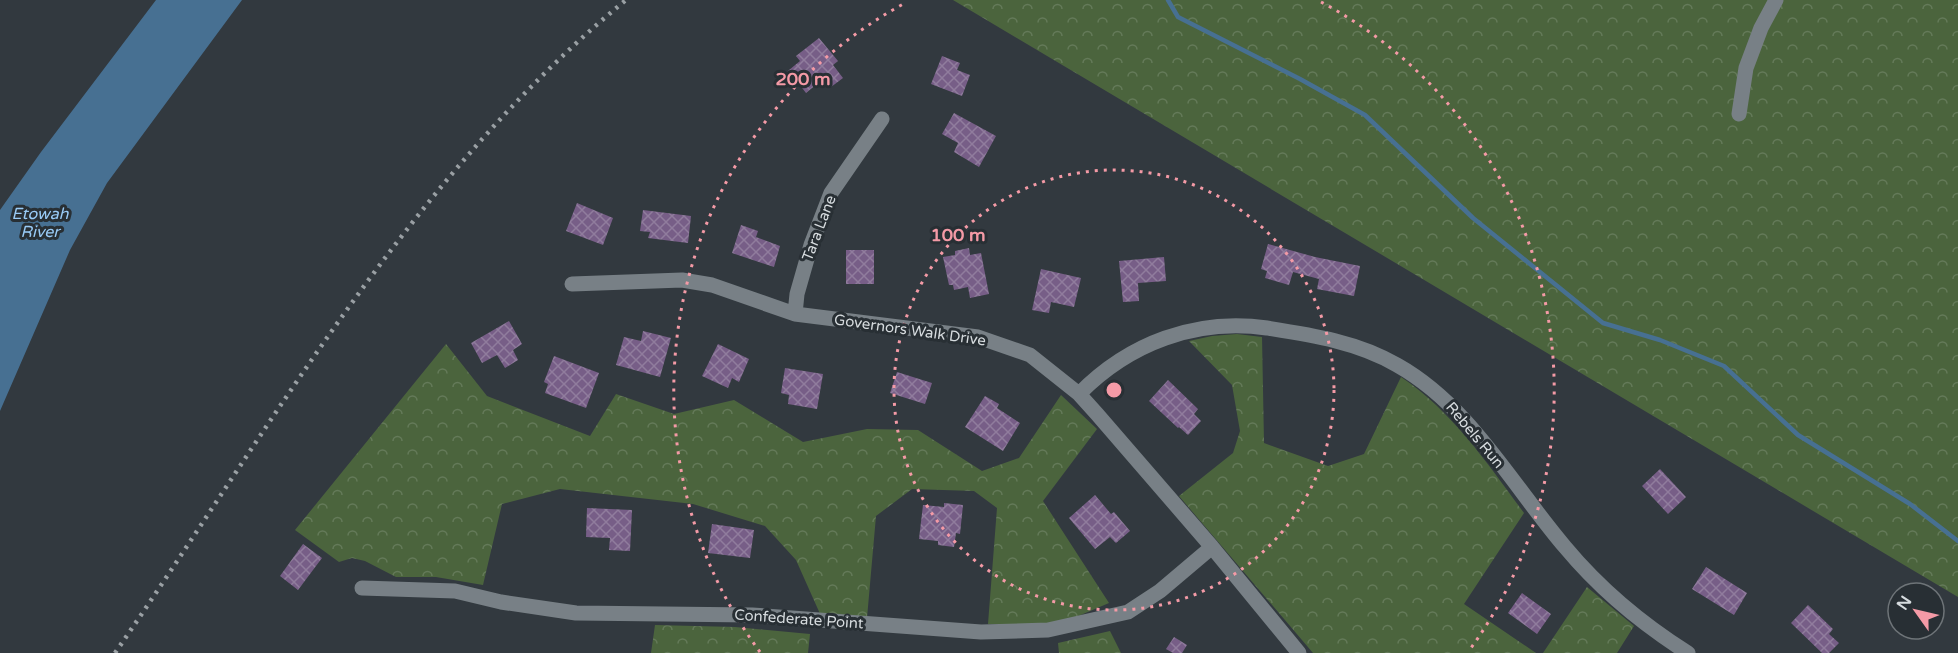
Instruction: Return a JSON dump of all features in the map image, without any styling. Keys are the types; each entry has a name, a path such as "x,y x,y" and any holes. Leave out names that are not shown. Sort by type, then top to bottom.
{"street":[{"path":"1738,114 1746,69 1761,28 1776,0"},
{"name":"Tara Lane","path":"795,314 797,294 811,245 831,193 882,119"},
{"name":"Governors Walk Drive","path":"572,284 681,280 712,285 795,314 978,337 1030,355 1079,394 1212,546 1299,653"},
{"name":"Rebels Run","path":"1079,394 1112,364 1139,348 1181,332 1218,326 1249,326 1291,332 1333,340 1376,354 1419,378 1444,399 1465,420 1565,547 1595,581 1634,615 1688,653"},
{"name":"Confederate Point","path":"362,588 454,591 501,602 576,613 752,615 981,632 1048,630 1128,612 1160,591 1212,546"}],"green space":[{"path":"953,0 1958,0 1958,597 1946,590 1946,581 1931,581"},
{"path":"1237,334 1262,337 1264,443 1328,466 1364,454 1401,377 1420,391 1453,422 1483,457 1524,513 1464,604 1536,653 1313,653 1179,496 1233,453 1240,431 1232,385 1189,341"},
{"path":"446,344 487,396 590,436 616,394 674,414 734,400 803,442 867,429 918,430 982,471 1019,458 1061,395 1097,429 1043,501 1109,603 1076,617 1043,625 988,624 997,508 974,491 912,489 876,516 867,618 821,616 796,560 765,526 693,504 560,489 502,504 483,585 436,577 396,577 365,561 352,558 339,562 295,530"},
{"path":"1587,587 1634,626 1617,653 1543,653"},
{"path":"655,625 735,627 810,634 808,653 651,653"},
{"path":"1110,631 1121,653 1059,653 1058,643"}],"water":[{"name":"Etowah River","path":"156,0 242,0 107,183 70,250 0,411 0,210"}],"building":[{"path":"819,38 838,61 833,65 843,78 831,87 824,78 806,93 796,80 790,85 783,75 800,61 796,56"},
{"path":"942,56 960,63 957,70 970,75 962,96 931,84"},
{"path":"954,113 996,136 979,167 954,152 958,143 942,134"},
{"path":"577,203 613,218 603,245 566,231"},
{"path":"643,210 691,216 688,243 648,238 650,232 640,231"},
{"path":"741,225 758,231 756,237 780,246 774,267 732,253"},
{"path":"1268,244 1360,266 1354,296 1317,289 1319,279 1293,272 1289,285 1265,278 1267,271 1261,269"},
{"path":"969,248 970,255 981,253 989,294 970,298 968,287 954,290 953,285 949,285 943,257 955,255 955,251"},
{"path":"846,250 874,250 874,284 846,284"},
{"path":"1164,257 1166,281 1138,283 1139,301 1123,302 1119,261"},
{"path":"1041,269 1081,278 1074,307 1051,302 1049,313 1032,310"},
{"path":"509,321 522,344 513,350 518,360 505,368 497,355 482,363 471,343"},
{"path":"643,331 671,338 660,377 616,365 624,337 641,341"},
{"path":"718,344 749,359 739,382 732,378 728,388 702,376"},
{"path":"554,356 599,373 586,408 545,393 548,384 544,382"},
{"path":"785,368 823,374 817,409 788,404 789,395 781,393"},
{"path":"897,372 932,383 925,404 890,393"},
{"path":"1168,380 1198,409 1194,414 1201,421 1188,435 1149,401"},
{"path":"985,396 999,404 997,408 1020,423 1003,451 965,427"},
{"path":"1660,469 1686,497 1668,514 1642,486"},
{"path":"1095,495 1130,531 1116,543 1110,537 1095,549 1069,518"},
{"path":"944,503 963,505 960,534 956,533 954,547 938,545 938,541 919,539 923,505 944,507"},
{"path":"587,508 632,510 630,551 609,550 610,538 586,537"},
{"path":"712,524 754,530 750,558 708,553"},
{"path":"303,544 322,558 298,590 280,576"},
{"path":"1706,567 1747,593 1734,615 1692,589"},
{"path":"1522,593 1551,614 1537,634 1508,613"},
{"path":"1808,605 1833,629 1829,634 1839,643 1829,653 1822,653 1791,623"},
{"path":"1174,637 1187,645 1182,653 1173,653 1166,649"}],"waterway":[{"path":"1168,0 1178,17 1365,115 1473,218 1603,323 1660,340 1724,366 1798,435 1910,504 1958,541"}],"railway":[{"path":"115,653 289,393 348,308 411,225 477,145 548,70 626,0"}]}
